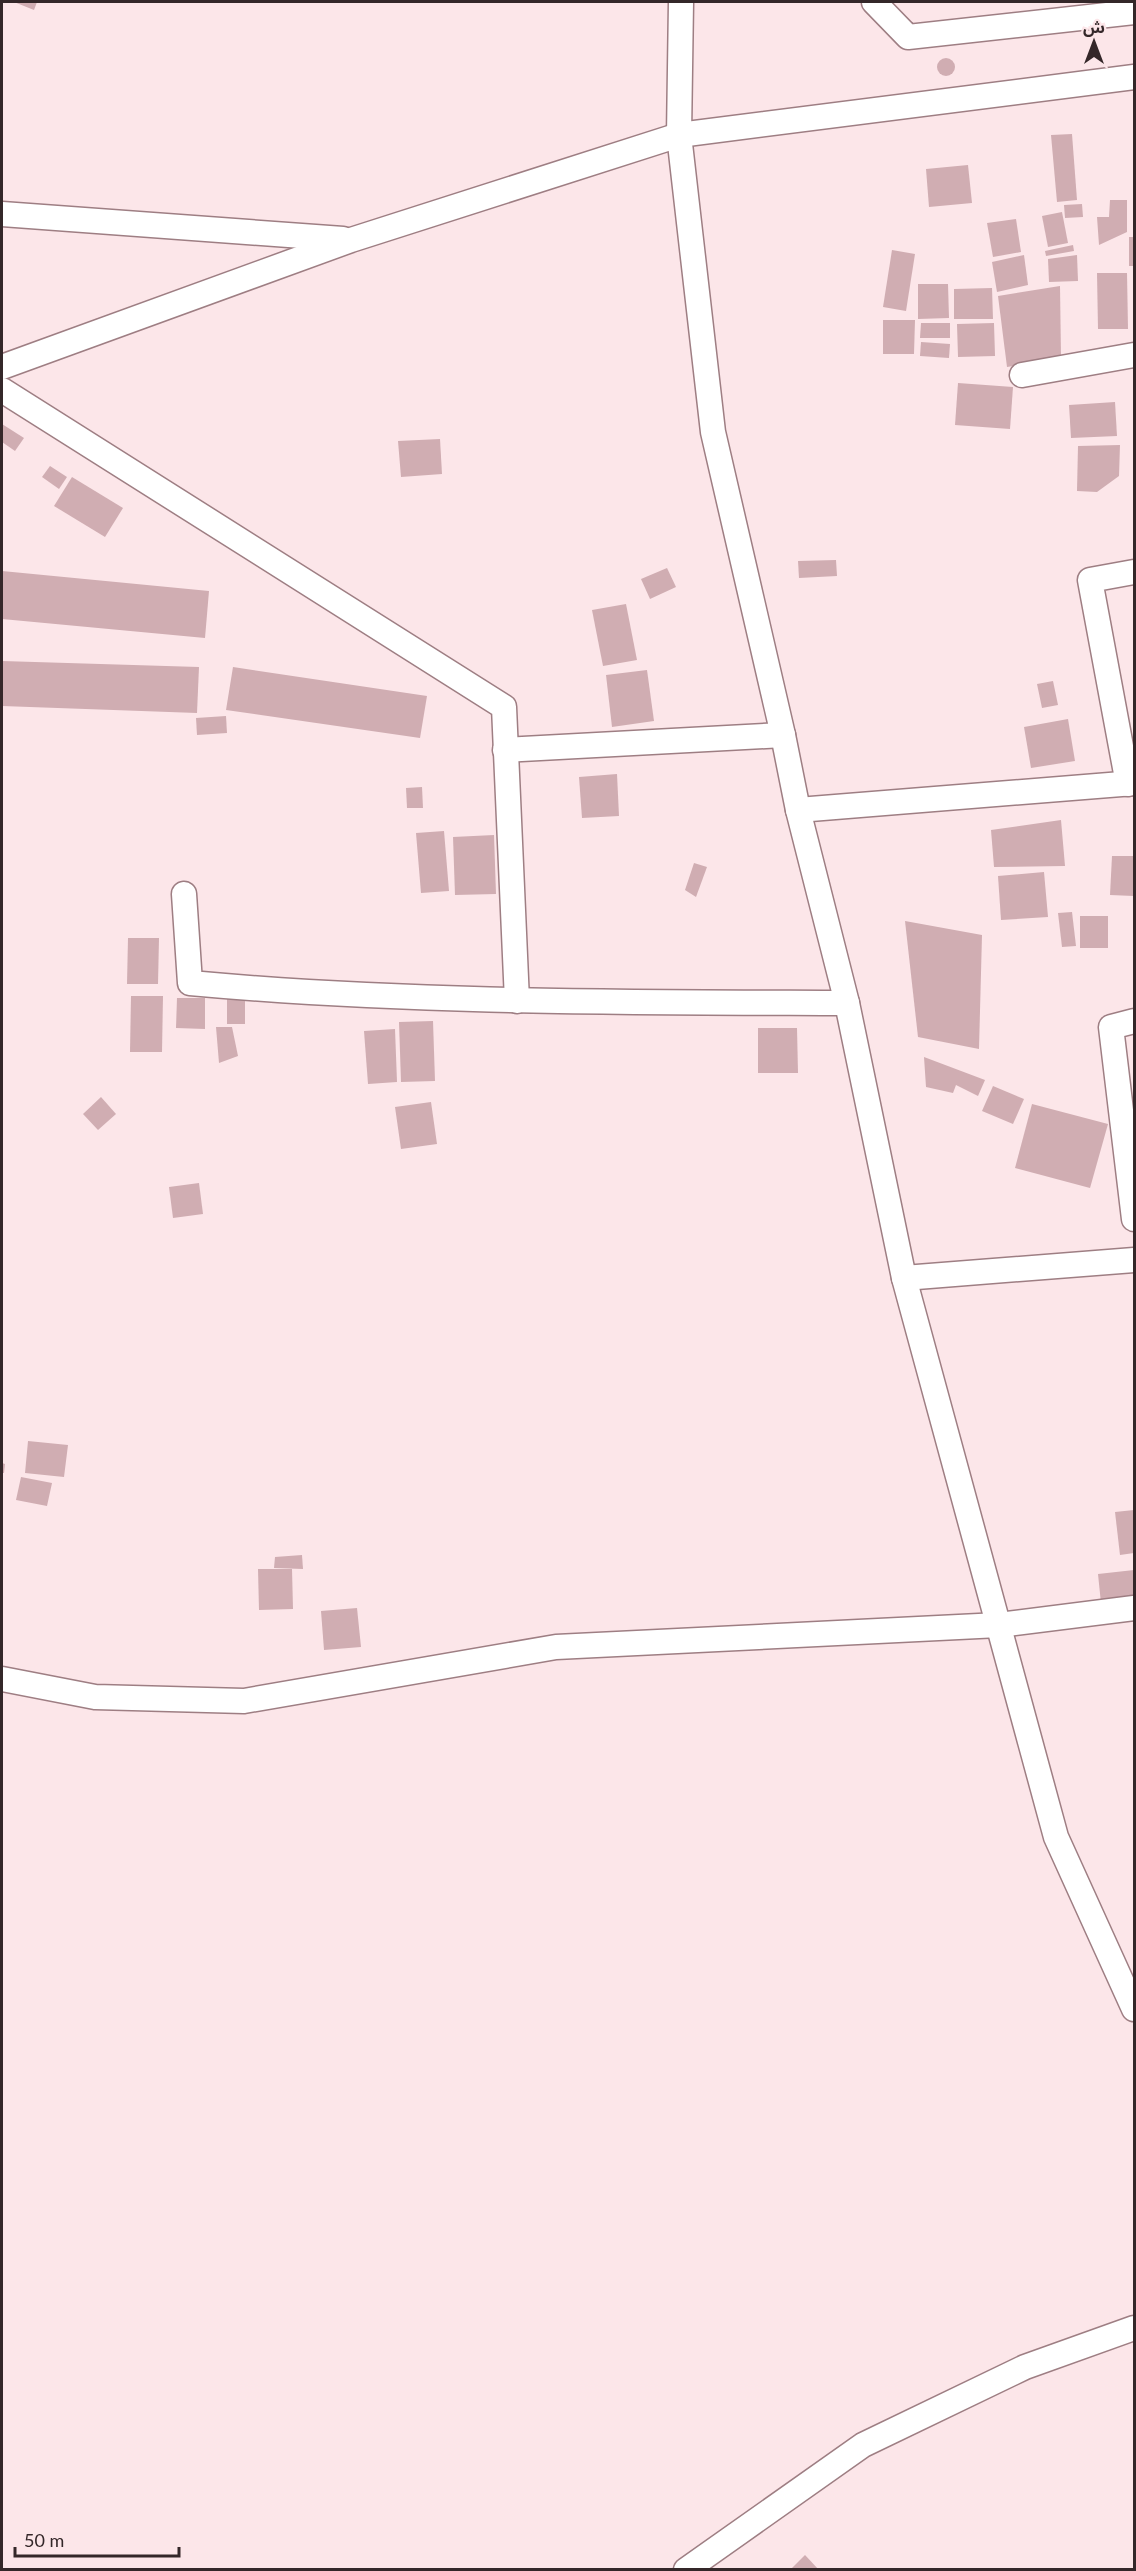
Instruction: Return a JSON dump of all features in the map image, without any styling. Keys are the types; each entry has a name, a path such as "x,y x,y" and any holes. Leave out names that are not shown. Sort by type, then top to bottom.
{"street":[{"path":"681,2 678,135 713,432 783,735 798,810 847,1003 904,1278 1056,1837 1134,2009"},
{"path":"874,2 908,37 1134,12"},
{"path":"2,367 351,240 678,135 1134,77"},
{"path":"2,214 351,240"},
{"path":"1022,375 1134,355"},
{"path":"2,390 504,707 517,1001"},
{"path":"798,810 1131,784 1090,580 1134,572"},
{"path":"506,750 783,735"},
{"path":"184,894 190,983 259,989 517,1001 847,1003"},
{"path":"1134,1021 1111,1026 1134,1219"},
{"path":"904,1278 1134,1260"},
{"path":"2,1679 95,1696 244,1701 556,1647 999,1625 1134,1608"},
{"path":"686,2570 863,2445 1025,2367 1134,2328"}],"building":[{"path":"14,2 37,2 34,10"},
{"path":"946,58 954,63 955,67 950,75 946,76 938,71 937,67 942,59"},
{"path":"1072,134 1077,200 1057,202 1051,135"},
{"path":"968,165 972,203 929,207 926,169"},
{"path":"1110,200 1127,200 1127,232 1099,245 1097,217 1109,217"},
{"path":"1082,204 1083,217 1065,218 1064,205"},
{"path":"1062,212 1068,243 1048,247 1042,216"},
{"path":"1016,219 1021,252 993,257 987,223"},
{"path":"1129,237 1134,237 1134,266 1129,266"},
{"path":"1073,245 1074,251 1046,256 1045,251"},
{"path":"892,250 915,254 906,311 883,307"},
{"path":"1024,255 1028,285 997,292 992,262"},
{"path":"1077,255 1078,281 1049,282 1048,259"},
{"path":"1097,273 1127,273 1128,329 1098,329"},
{"path":"918,284 948,284 949,318 918,319"},
{"path":"1060,286 1061,358 1007,367 998,296"},
{"path":"992,288 993,319 954,319 954,289"},
{"path":"883,320 915,320 914,354 883,354"},
{"path":"921,323 950,323 950,338 920,338"},
{"path":"994,323 995,356 958,357 957,324"},
{"path":"921,342 950,344 949,358 920,356"},
{"path":"958,383 1013,387 1010,429 955,425"},
{"path":"1115,402 1117,436 1071,438 1069,405"},
{"path":"2,424 24,438 15,451 2,442"},
{"path":"440,439 442,474 401,477 398,441"},
{"path":"1120,445 1119,476 1097,492 1077,491 1078,446"},
{"path":"50,466 67,477 59,489 42,477"},
{"path":"72,477 123,508 105,537 54,506"},
{"path":"836,560 837,576 799,578 798,561"},
{"path":"667,568 676,587 650,599 641,579"},
{"path":"2,571 209,591 205,638 2,619"},
{"path":"626,604 637,660 603,666 592,610"},
{"path":"2,661 199,667 197,713 2,706"},
{"path":"233,667 427,696 420,738 226,710"},
{"path":"647,670 654,721 612,727 606,675"},
{"path":"1053,681 1058,705 1042,708 1037,684"},
{"path":"226,716 227,733 197,735 196,718"},
{"path":"1068,719 1075,761 1031,768 1024,727"},
{"path":"617,774 619,816 582,818 579,777"},
{"path":"422,787 423,808 407,808 406,788"},
{"path":"1061,820 1065,866 994,867 991,830"},
{"path":"444,831 449,891 421,893 416,833"},
{"path":"494,835 496,894 455,895 453,837"},
{"path":"1112,856 1134,856 1134,896 1110,895"},
{"path":"694,863 707,867 696,897 685,890"},
{"path":"1044,872 1048,917 1001,920 998,876"},
{"path":"1072,912 1076,946 1062,947 1058,913"},
{"path":"1080,916 1108,916 1108,948 1080,948"},
{"path":"905,921 982,935 979,1049 918,1037"},
{"path":"128,938 159,938 158,984 127,984"},
{"path":"131,996 163,996 162,1052 130,1052"},
{"path":"177,998 205,998 205,1029 176,1028"},
{"path":"227,999 245,999 245,1024 227,1024"},
{"path":"433,1021 435,1081 401,1082 399,1022"},
{"path":"216,1027 232,1027 238,1056 219,1063"},
{"path":"758,1028 797,1028 798,1073 758,1073"},
{"path":"395,1029 397,1082 368,1084 364,1031"},
{"path":"924,1057 985,1080 978,1096 956,1085 953,1093 926,1087"},
{"path":"993,1086 1024,1099 1013,1124 982,1111"},
{"path":"101,1097 116,1114 98,1130 83,1114"},
{"path":"431,1102 437,1144 401,1149 395,1107"},
{"path":"1032,1104 1108,1124 1090,1188 1015,1168"},
{"path":"199,1183 203,1214 173,1218 169,1187"},
{"path":"28,1441 68,1445 64,1477 25,1473"},
{"path":"2,1463 5,1464 4,1473 2,1473"},
{"path":"21,1477 52,1483 47,1506 16,1500"},
{"path":"1134,1510 1134,1553 1120,1555 1115,1512"},
{"path":"302,1555 303,1569 274,1568 275,1557"},
{"path":"258,1569 292,1569 293,1609 259,1610"},
{"path":"1134,1570 1134,1609 1102,1613 1098,1574"},
{"path":"357,1608 361,1647 324,1650 321,1611"},
{"path":"805,2555 819,2570 790,2570"}]}
